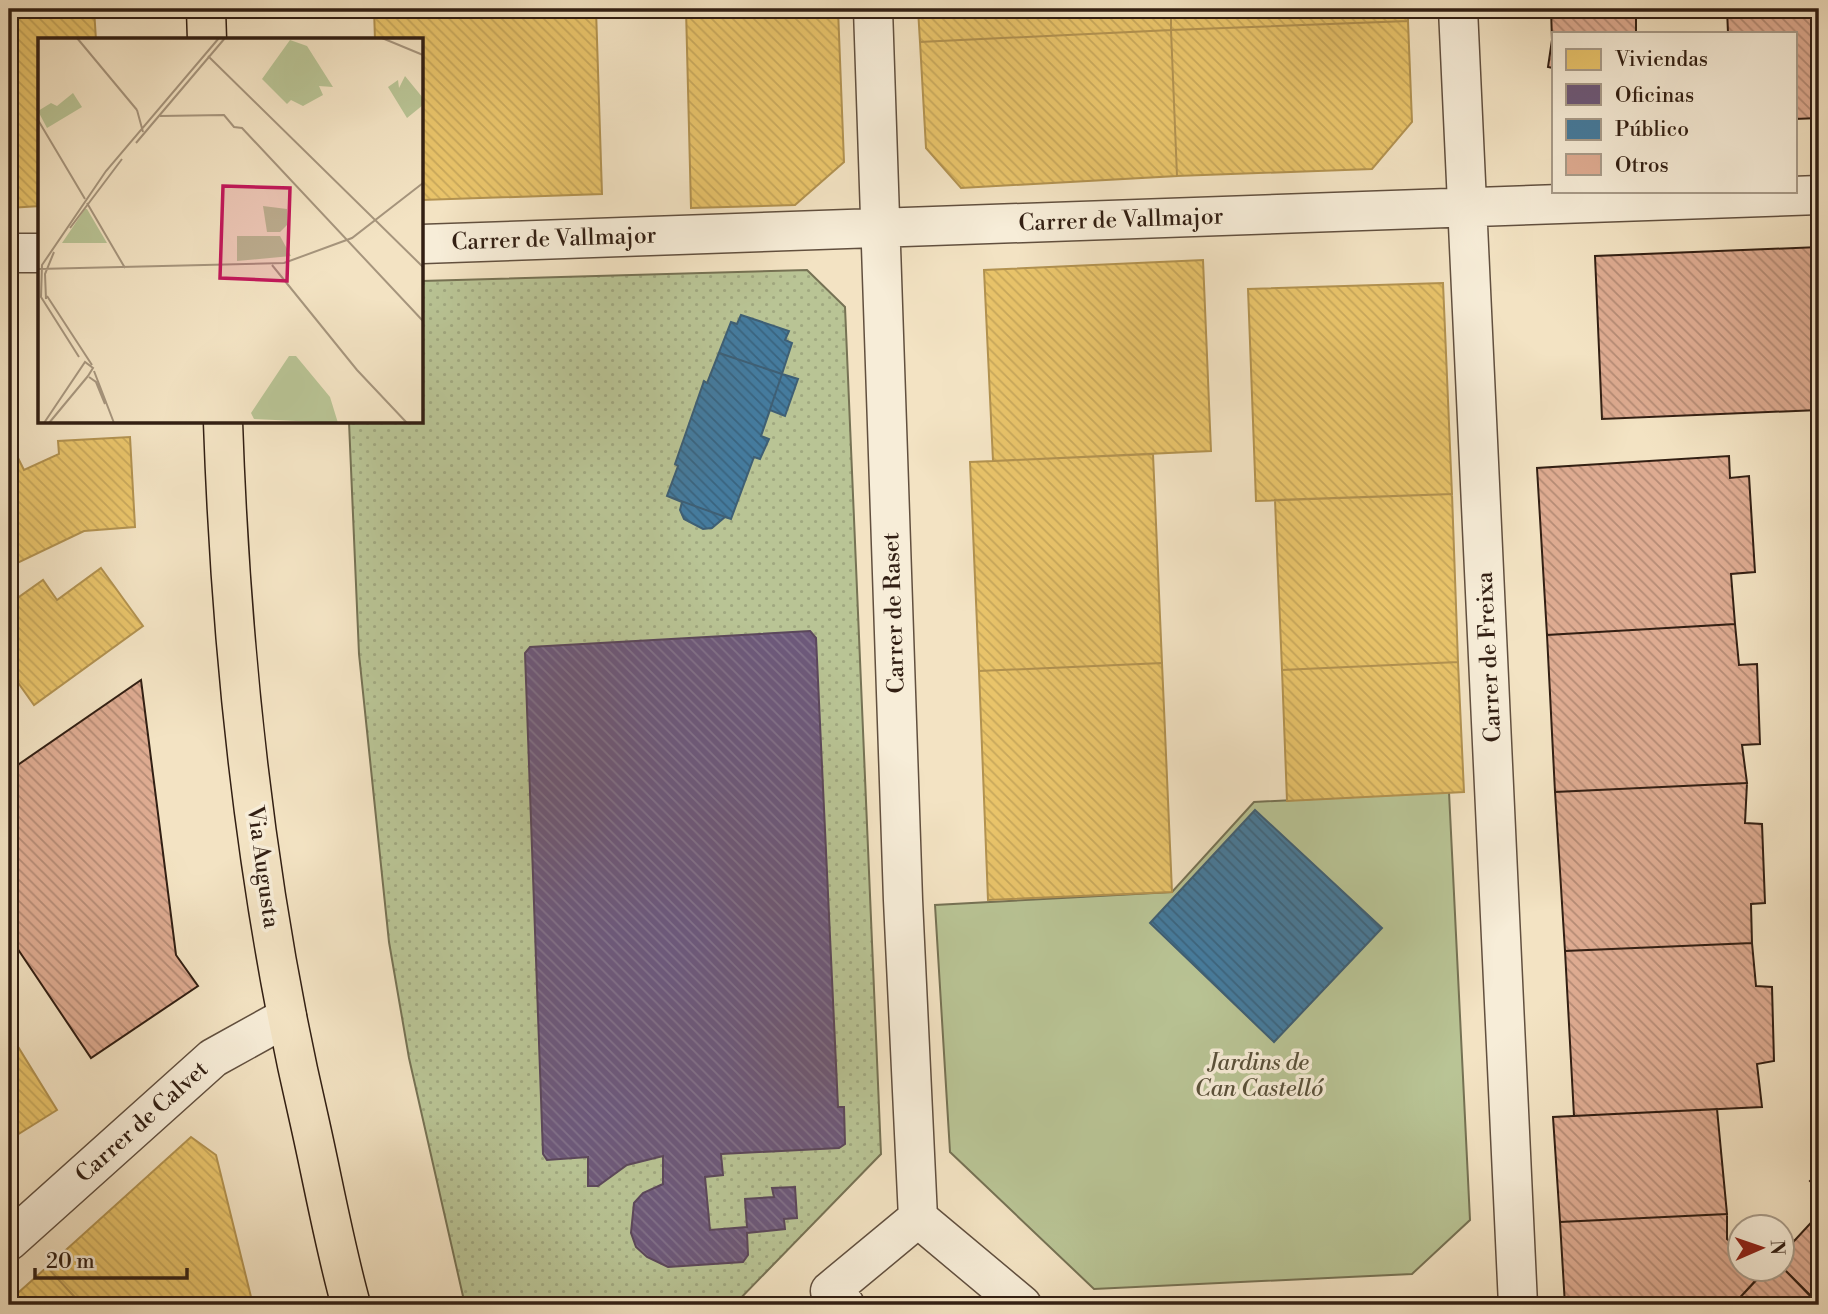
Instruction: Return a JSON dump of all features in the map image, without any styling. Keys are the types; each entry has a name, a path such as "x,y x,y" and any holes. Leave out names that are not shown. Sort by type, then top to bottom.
{"main road":[{"path":"206,9 207,38"},
{"name":"Via Augusta","path":"223,424 236,638 246,740 286,1017 351,1305"}],"street":[{"name":"Carrer de Raset","path":"873,9 903,900 918,1218"},
{"name":"Carrer de Freixa","path":"1458,9 1517,1305"},
{"name":"Carrer de Vallmajor","path":"424,244 1819,194"},
{"path":"9,253 38,253"},
{"name":"Carrer de Calvet","path":"9,1241 213,1058 286,1017"},
{"path":"829,1301 918,1218 1022,1305"}],"green space":[{"path":"807,270 845,307 881,1154 734,1305 465,1305 409,1058 389,942 359,654 349,424 424,424 424,281"},
{"name":"Jardins de Can Castelló","path":"1449,792 1470,1220 1412,1274 1094,1289 950,1152 935,905 1172,892 1254,802"}],"building: Viviendas":[{"path":"9,9 94,9 96,38 38,38 38,206 9,208"},
{"path":"374,9 596,9 602,194 424,200 424,38 375,38"},
{"path":"686,9 838,9 844,162 795,205 691,208"},
{"path":"918,9 1171,9 1171,30 920,42"},
{"path":"1171,9 1408,9 1408,21 1171,30"},
{"path":"1408,21 1412,122 1372,169 1177,176 1171,30"},
{"path":"1171,30 1177,176 961,188 926,148 920,42"},
{"path":"1203,260 1211,451 993,461 984,270"},
{"path":"1443,283 1452,494 1256,501 1248,289"},
{"path":"130,437 135,527 84,531 9,567 9,463 18,458 24,470 59,454 58,441"},
{"path":"1153,454 1162,663 979,671 970,462"},
{"path":"1452,494 1458,662 1282,670 1275,500"},
{"path":"101,568 143,626 34,705 9,670 9,588 16,599 43,580 57,600"},
{"path":"1458,662 1464,792 1287,801 1282,670"},
{"path":"1162,663 1172,892 988,900 979,671"},
{"path":"9,1032 57,1110 9,1140"},
{"path":"191,1137 216,1155 253,1305 82,1305 47,1267"},
{"path":"47,1267 82,1305 9,1305 9,1301"}],"building: Oficinas":[{"path":"810,631 816,638 838,1107 844,1107 845,1144 839,1148 721,1154 723,1175 705,1177 710,1230 747,1227 745,1199 774,1197 772,1188 795,1187 797,1218 784,1219 785,1229 747,1233 748,1255 743,1262 668,1267 647,1257 636,1247 631,1233 634,1203 643,1193 663,1184 663,1156 627,1165 598,1186 588,1186 588,1157 547,1160 543,1154 525,653 530,647"}],"building: Público":[{"path":"741,315 789,331 785,340 792,343 782,374 798,379 785,416 770,410 761,436 769,439 760,459 754,457 731,519 725,517 712,528 703,529 684,519 680,510 682,502 667,496 678,466 675,464 704,381 707,383 731,322 737,324"},
{"path":"719,353 782,374 761,436 769,439 760,459 754,457 731,519 667,496 678,466 675,464 704,381 707,383"},
{"path":"1255,810 1382,928 1274,1042 1150,923"}],"building: Otros":[{"path":"1551,9 1636,9 1636,32 1552,32 1552,40"},
{"path":"1727,9 1819,9 1819,118 1797,119 1797,32 1728,32"},
{"path":"1552,40 1552,68 1548,67"},
{"path":"1819,247 1819,410 1602,419 1595,256"},
{"path":"1729,456 1730,478 1749,476 1755,572 1731,574 1735,624 1547,635 1537,468"},
{"path":"1735,624 1739,665 1757,664 1760,744 1742,745 1747,783 1555,792 1547,635"},
{"path":"141,680 176,955 198,986 91,1058 9,936 9,771"},
{"path":"1747,783 1745,823 1762,824 1765,903 1751,904 1752,943 1565,951 1555,792"},
{"path":"1752,943 1756,986 1772,987 1774,1061 1757,1064 1762,1107 1574,1116 1565,951"},
{"path":"1717,1109 1727,1214 1560,1222 1553,1117"},
{"path":"1819,1173 1819,1190 1810,1181"},
{"path":"1727,1214 1727,1282 1755,1282 1733,1305 1565,1305 1560,1222"},
{"path":"1819,1214 1819,1304 1797,1282 1797,1238"},
{"path":"1754,1282 1797,1282 1819,1305 1733,1305"}]}
